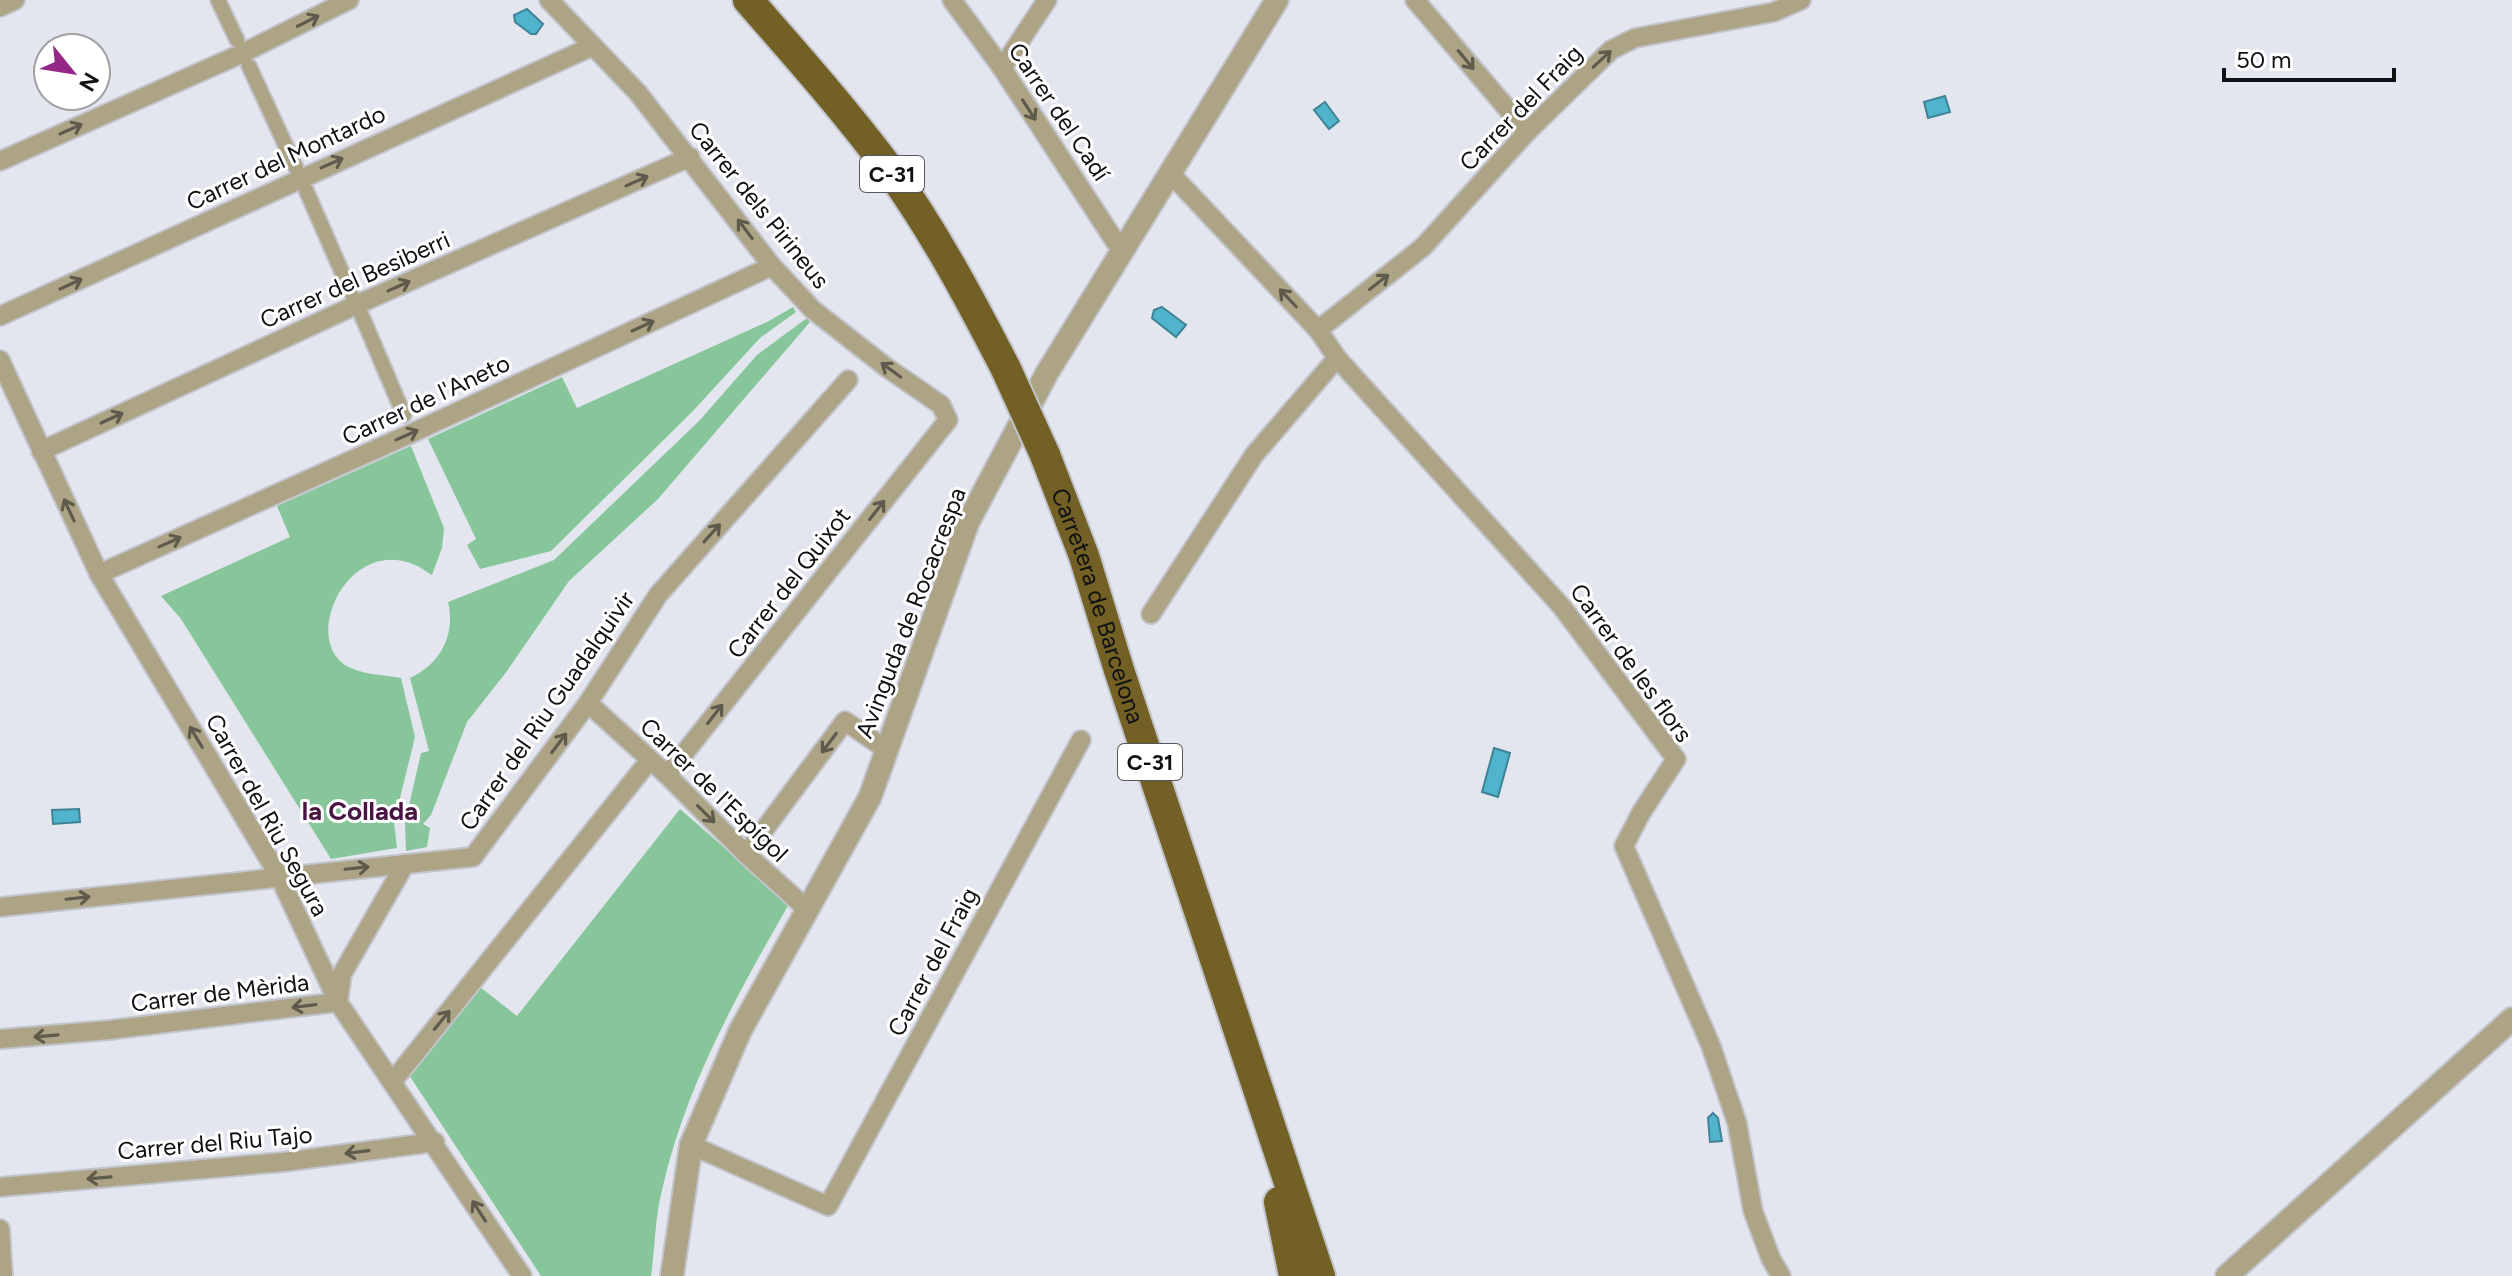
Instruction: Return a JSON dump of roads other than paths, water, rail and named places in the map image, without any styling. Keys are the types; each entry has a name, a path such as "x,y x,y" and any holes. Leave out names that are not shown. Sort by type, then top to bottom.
{"highway":[{"name":"Carretera de Barcelona","path":"748,0 890,171 970,299 1045,455 1084,556 1320,1276"},
{"path":"1252,1071 1294,1276"},
{"path":"1252,1071 1337,1276"}],"street":[{"path":"0,7 15,0"},
{"path":"218,0 237,40"},
{"path":"0,161 243,53 349,0"},
{"name":"Carrer dels Pirineus","path":"549,0 638,93 772,266 813,310 941,405 948,420"},
{"name":"Carrer del Cadí","path":"952,0 1002,68 1122,252"},
{"path":"1002,68 1047,0"},
{"name":"Avinguda de Rocacrespa","path":"672,1276 691,1145 740,1031 870,797 968,522 1047,373 1277,0"},
{"path":"1415,0 1527,132"},
{"name":"Carrer del Fraig","path":"1318,330 1423,247 1527,132 1611,50 1635,38 1774,12 1801,0"},
{"name":"Carrer del Montardo","path":"0,316 593,46"},
{"path":"249,66 296,168"},
{"name":"Carrer del Besiberri","path":"41,451 356,305 690,157"},
{"path":"1151,614 1254,455 1337,358 1318,330 1171,174"},
{"path":"306,190 351,293"},
{"name":"Carrer de l'Aneto","path":"99,574 772,266"},
{"path":"361,314 404,415"},
{"name":"Carrer de les flors","path":"1337,358 1562,607 1676,759 1624,846 1711,1046 1737,1123 1753,1211 1771,1259 1781,1276"},
{"name":"Carrer del Riu Segura","path":"0,360 99,574 279,876 338,1002 435,1142 522,1276"},
{"name":"Carrer del Riu Guadalquivir","path":"0,907 473,857 588,703 658,595 848,380"},
{"name":"Carrer del Quixot","path":"667,775 948,420"},
{"name":"Carrer de l'Espígol","path":"588,703 808,910"},
{"path":"746,854 845,721 887,750"},
{"name":"Carrer del Fraig","path":"691,1145 828,1206 1081,740"},
{"path":"393,1081 649,761"},
{"name":"Carrer de Mèrida","path":"0,1039 109,1030 338,1002 342,974 405,864"},
{"path":"2227,1276 2512,1019"},
{"name":"Carrer del Riu Tajo","path":"0,1187 283,1162 435,1142"},
{"path":"0,1229 3,1276"}],"water":[{"path":"527,9 543,24 536,34 531,34 515,22 514,15"},
{"path":"1945,96 1950,112 1928,118 1924,102"},
{"path":"1325,102 1339,121 1329,129 1314,110"},
{"path":"1162,307 1186,325 1176,337 1152,318 1154,310"},
{"path":"1494,748 1510,753 1498,797 1482,792"},
{"path":"79,809 80,822 53,824 52,810"},
{"path":"1713,1113 1718,1118 1722,1141 1710,1142 1708,1118"}],"district":[{"name":"la Collada","path":"360,811"}]}
